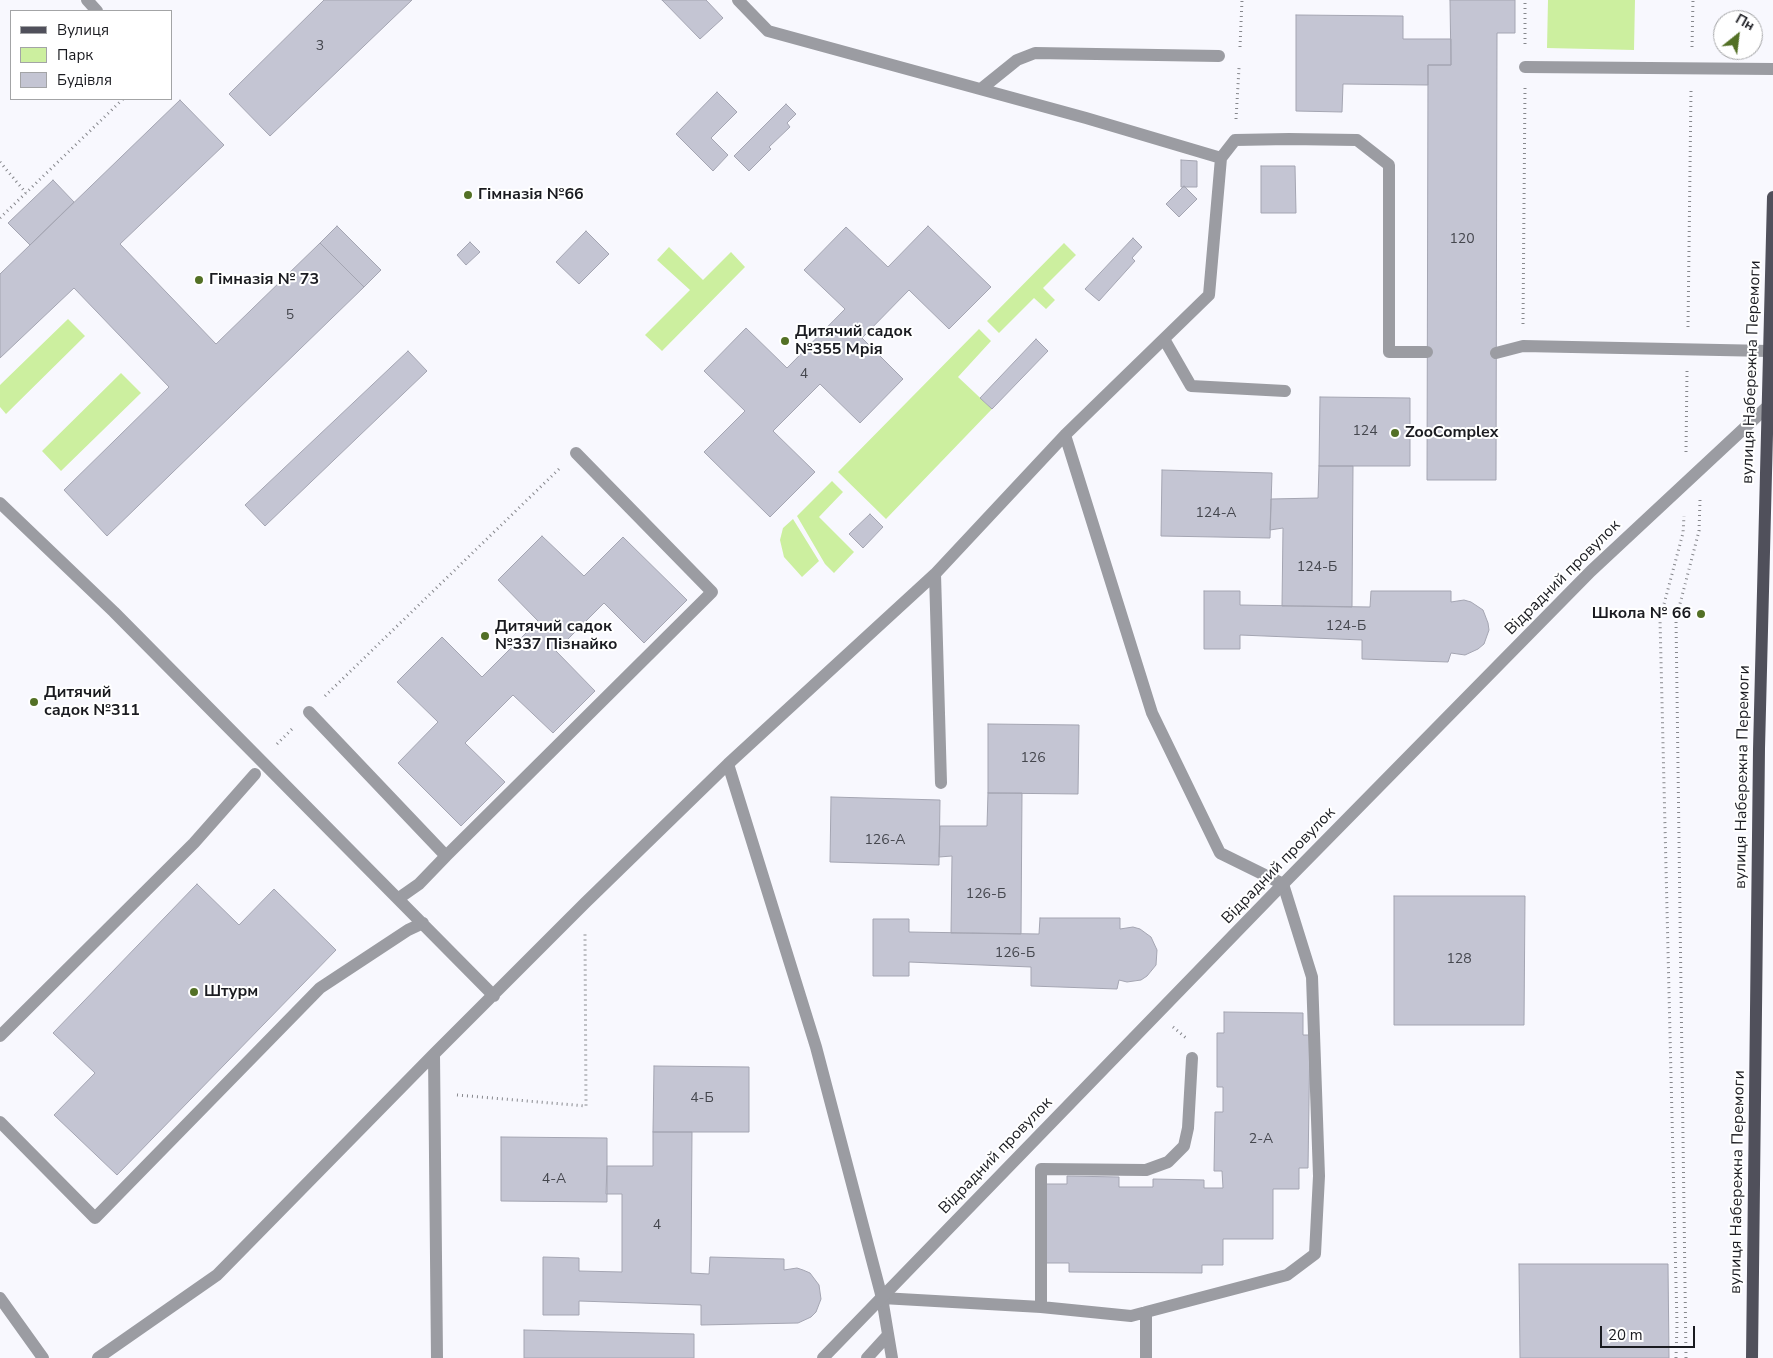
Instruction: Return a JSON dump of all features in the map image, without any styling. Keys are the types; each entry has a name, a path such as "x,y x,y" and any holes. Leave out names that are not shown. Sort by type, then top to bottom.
{"main road":[{"name":"вулиця Набережна Перемоги","path":"1752,1358 1759,750 1773,197"}],"street":[{"path":"87,0 96,10"},
{"path":"738,0 768,31 1086,118 1221,158"},
{"path":"982,89 1017,60 1035,53 1219,56"},
{"path":"1525,67 1773,69"},
{"path":"98,1358 217,1275 434,1054 585,904 728,764 934,574 1065,435 1209,295 1221,158 1234,140 1289,138 1357,140 1389,165 1389,352 1427,352"},
{"path":"1164,339 1191,386 1285,391"},
{"path":"1496,353 1523,346 1769,351"},
{"name":"Відрадний провулок","path":"823,1358 1283,884 1591,571 1767,407"},
{"path":"882,1298 1131,1316 1287,1274 1315,1254 1319,1176 1312,977 1283,884 1220,852 1152,713 1065,435"},
{"path":"399,898 419,884 712,592 576,453"},
{"path":"0,503 114,612 494,996"},
{"path":"934,574 941,783"},
{"path":"309,712 446,856"},
{"path":"728,764 816,1048 882,1298 892,1358"},
{"path":"0,1036 194,843 255,774"},
{"path":"0,1122 95,1218 320,988 408,930 423,923"},
{"path":"434,1054 437,1358"},
{"path":"1041,1308 1041,1169 1146,1170 1168,1162 1184,1146 1188,1128 1192,1058"},
{"path":"0,1298 43,1358"},
{"path":"1146,1312 1146,1358"},
{"path":"867,1358 888,1334"}],"path":[{"path":"1523,346 1525,0"},
{"path":"1676,1358 1677,1324 1660,620 1683,533 1686,481 1693,0"},
{"path":"0,218 122,100"},
{"path":"0,162 26,193"},
{"path":"260,760 576,453"},
{"path":"1686,1358 1676,619 1699,531 1702,466"},
{"path":"434,1093 586,1106 585,904"},
{"path":"1158,1013 1186,1038 1192,1058"}],"green space":[{"path":"1548,0 1635,0 1634,50 1547,48"},
{"path":"1064,243 1076,255 1043,288 1055,300 1046,309 1034,298 999,333 987,321"},
{"path":"669,247 703,280 731,252 745,267 662,351 645,335 690,290 657,260"},
{"path":"68,319 85,336 6,414 0,407 0,385"},
{"path":"979,329 991,341 958,377 992,409 886,519 838,472"},
{"path":"121,373 141,393 61,471 42,451"},
{"path":"832,481 843,492 819,517 854,552 834,573 825,564 797,516"},
{"path":"793,519 819,561 802,577 784,557 780,540 783,528"}],"building":[{"path":"324,0 412,0 270,136 229,94"},
{"path":"662,0 706,0 723,18 700,39"},
{"path":"1450,0 1515,0 1515,33 1497,33 1496,480 1427,480 1428,65 1451,65"},
{"path":"1296,15 1403,16 1403,39 1451,39 1451,65 1428,65 1428,85 1343,84 1342,112 1296,111"},
{"path":"717,92 737,112 711,138 728,155 713,171 676,134"},
{"path":"180,100 224,145 120,244 216,344 320,243 364,287 107,536 64,490 169,387 74,288 0,358 0,274"},
{"path":"786,104 796,114 787,123 790,127 769,147 771,149 749,171 734,156"},
{"path":"1181,160 1197,161 1197,187 1181,187"},
{"path":"1261,166 1295,166 1296,213 1261,213"},
{"path":"53,180 74,202 30,245 8,223"},
{"path":"1184,186 1197,199 1179,217 1166,204"},
{"path":"337,226 381,270 364,287 320,243"},
{"path":"928,226 991,287 949,329 909,290 862,338 903,379 860,423 820,384 773,431 815,472 770,517 704,452 745,411 704,371 746,328 787,368 845,309 804,270 846,227 888,267"},
{"path":"586,231 609,254 579,284 556,262"},
{"path":"1133,238 1142,247 1132,258 1135,261 1099,301 1085,289"},
{"path":"470,242 480,252 466,265 457,255"},
{"path":"1036,339 1048,351 992,409 980,398"},
{"path":"408,351 427,371 265,526 245,505"},
{"path":"1320,397 1410,398 1410,466 1319,466"},
{"path":"1319,466 1353,466 1352,607 1282,606 1283,528 1270,530 1271,499 1318,498"},
{"path":"1162,470 1272,473 1270,538 1161,536"},
{"path":"870,514 883,527 863,548 849,534"},
{"path":"542,536 584,576 623,537 687,600 644,643 604,603 556,651 595,691 553,733 513,695 465,743 505,782 461,826 398,763 438,722 397,682 442,637 482,677 538,621 498,580"},
{"path":"1204,591 1240,591 1240,605 1370,607 1371,591 1451,591 1451,602 1464,600 1483,610 1489,630 1484,644 1478,649 1465,655 1451,653 1448,662 1362,659 1362,640 1240,635 1240,649 1204,649"},
{"path":"988,724 1079,725 1078,794 988,793"},
{"path":"988,793 1022,793 1021,934 951,933 952,856 939,857 940,826 987,826"},
{"path":"831,797 940,800 939,865 830,862"},
{"name":"Штурм","path":"197,884 239,925 274,889 336,950 117,1175 54,1115 95,1073 53,1033"},
{"path":"1394,896 1525,896 1524,1025 1394,1025"},
{"path":"1040,918 1120,918 1120,929 1133,927 1140,929 1151,937 1157,950 1156,965 1141,980 1127,982 1119,980 1117,989 1031,986 1031,967 909,962 909,976 873,976 873,919 909,919 909,932 1039,934"},
{"path":"1224,1012 1303,1013 1303,1035 1310,1035 1308,1168 1299,1168 1299,1189 1273,1189 1273,1239 1223,1239 1223,1265 1202,1265 1202,1273 1069,1272 1069,1263 1045,1263 1046,1184 1067,1184 1067,1176 1119,1177 1119,1187 1153,1187 1153,1179 1204,1180 1204,1188 1223,1188 1222,1171 1214,1171 1215,1112 1223,1112 1223,1087 1217,1087 1217,1033 1224,1033"},
{"path":"654,1066 749,1067 749,1132 653,1132"},
{"path":"653,1132 692,1132 691,1273 709,1274 710,1257 784,1259 784,1270 797,1268 810,1273 819,1285 821,1299 816,1312 811,1317 798,1323 701,1325 701,1305 579,1301 579,1315 543,1315 543,1257 579,1258 579,1271 622,1272 622,1194 606,1194 607,1166 653,1166"},
{"path":"501,1137 607,1138 607,1202 501,1201"},
{"path":"1519,1264 1668,1264 1669,1358 1520,1358"},
{"path":"524,1330 694,1334 694,1358 524,1358"}],"place":[{"name":"Гімназія №66","path":"468,195"},
{"name":"Гімназія № 73","path":"199,280"},
{"name":"Дитячий садок №355 Мрія","path":"785,341"},
{"name":"ZooComplex","path":"1395,433"},
{"name":"Школа № 66","path":"1701,614"},
{"name":"Дитячий садок №337 Пізнайко","path":"485,636"},
{"name":"Дитячий садок №311","path":"34,702"},
{"name":"Штурм","path":"194,992"}]}
